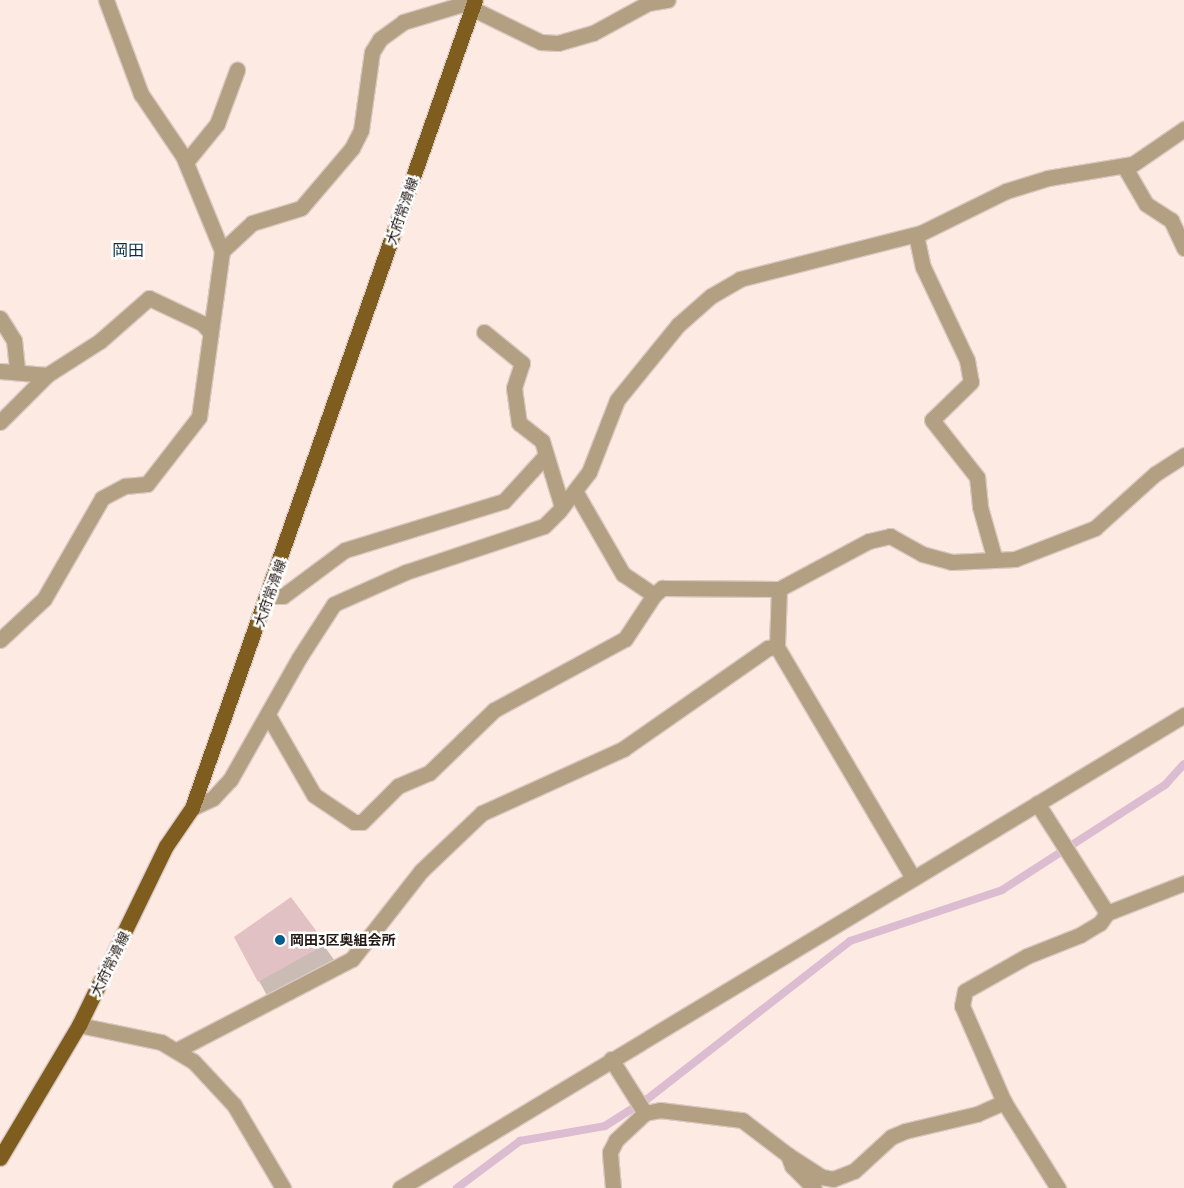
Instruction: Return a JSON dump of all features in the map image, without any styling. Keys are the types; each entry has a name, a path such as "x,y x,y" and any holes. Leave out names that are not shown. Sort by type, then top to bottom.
{"main road":[{"name":"大府常滑線","path":"0,1158 79,1025 166,846 192,808 269,596 474,4"}],"street":[{"path":"0,640 44,598 102,498 125,486 148,484 199,417 222,251 186,162 141,94 106,0"},
{"path":"222,251 252,223 301,208 352,148 361,130 372,52 380,39 404,22 463,4 474,4 541,42 558,43 593,33 648,3 668,0"},
{"path":"186,162 217,124 236,70"},
{"path":"192,808 214,798 230,780 334,604 406,572 544,526 562,507 589,472 617,400 678,325 711,296 740,279 916,235 1006,191 1048,178 1124,166 1184,129"},
{"path":"1124,166 1146,204 1170,220 1184,248"},
{"path":"916,235 923,267 967,360 971,382 932,420 977,477 980,507 995,560"},
{"path":"0,422 47,375 100,341 149,298 202,323 210,332"},
{"path":"0,318 14,340 17,370"},
{"path":"484,332 522,362 514,388 519,423 542,441 562,507"},
{"path":"0,370 17,370 47,375"},
{"path":"269,596 283,596 345,550 504,501 546,455"},
{"path":"268,715 314,795 354,822 362,822 398,786 429,773 494,710 625,639 654,594 662,588 778,588 870,541 890,536 952,562 1015,559 1094,528 1184,455"},
{"path":"575,490 624,574 654,594"},
{"path":"778,588 777,647 913,878"},
{"path":"177,1050 352,959 422,871 482,813 623,749 768,648 777,647"},
{"path":"400,1188 1184,715"},
{"path":"1037,803 1107,912"},
{"path":"1058,1188 1004,1102 962,1006 965,990 1027,956 1080,935 1100,924 1107,912 1184,883"},
{"path":"79,1025 161,1042 177,1050 209,1076 234,1106 283,1188"},
{"path":"611,1059 644,1113"},
{"path":"613,1188 610,1152 616,1140 644,1113 660,1110 742,1120 788,1155 821,1184 854,1171 891,1137 905,1131 977,1114 1004,1102"}],"building":[{"name":"岡田3区奥組会所","path":"291,897 326,944 258,982 234,937"}],"waterway":[{"path":"457,1188 520,1141 605,1126 646,1100 850,941 1002,890 1165,785 1184,764"}],"place":[{"name":"岡田3区奥組会所","path":"280,940"}],"district":[{"name":"岡田","path":"128,250"}]}
